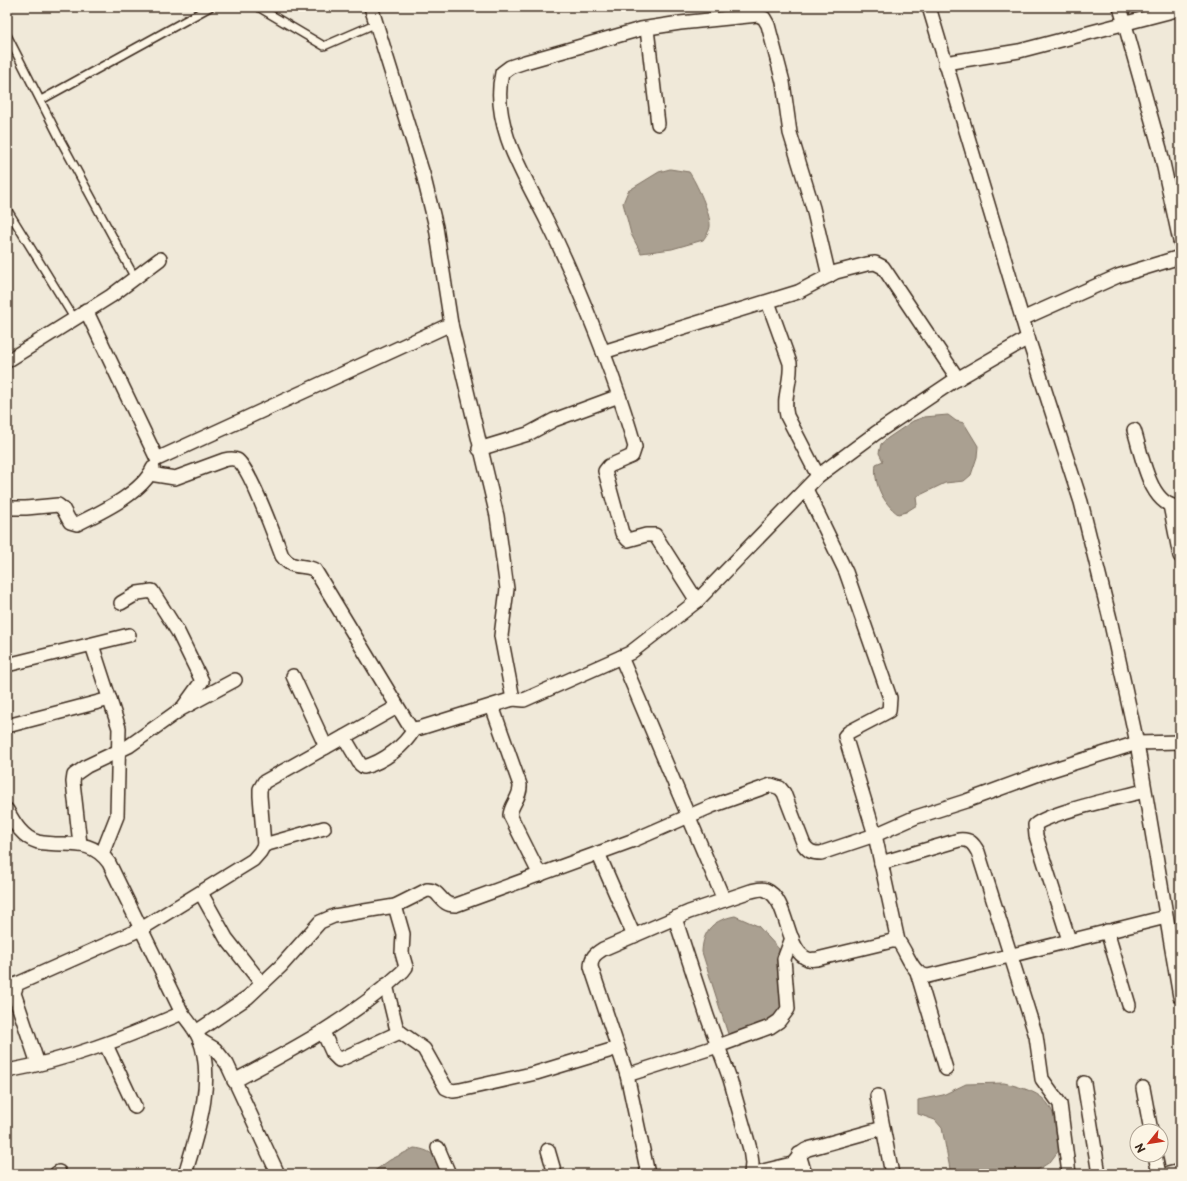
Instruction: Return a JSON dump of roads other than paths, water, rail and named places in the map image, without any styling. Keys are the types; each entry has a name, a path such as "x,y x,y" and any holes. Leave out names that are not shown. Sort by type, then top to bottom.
{"street":[{"path":"371,7 423,174 436,227 451,324 497,516 508,589 501,636 513,699"},
{"path":"929,7 1022,319 1081,502 1110,619 1137,743 1180,997"},
{"path":"1120,7 1160,149 1180,241"},
{"path":"945,63 1013,53 1180,9"},
{"path":"697,601 655,535 646,535 628,540 622,533 605,471 609,466 628,458 634,452 631,434 604,352 578,288 521,170 507,136 502,116 500,84 502,73 510,67 647,28 758,15 764,18 768,25 783,82 790,133 805,177 829,276"},
{"path":"647,28 658,124"},
{"path":"1022,319 1118,276 1180,257"},
{"path":"7,361 86,310 111,296 160,259"},
{"path":"604,352 768,302 809,288 829,276 867,264 875,263 883,267 958,379"},
{"path":"768,302 790,363 790,375 785,405 787,416 818,476"},
{"path":"86,310 157,459"},
{"path":"7,508 58,505 63,509 70,522 77,524 116,503 133,491 150,474 157,459 451,324"},
{"path":"344,737 360,764 364,767 400,748 409,738 414,729 513,699 524,700 630,653 697,601 818,476 876,433 958,379 1028,338"},
{"path":"480,449 528,434 554,420 619,396"},
{"path":"1134,430 1152,487 1162,501 1175,506 1180,552"},
{"path":"150,474 175,478 224,460 232,459 240,463 254,487 282,556 293,566 315,570 397,707 410,727 414,729"},
{"path":"806,489 846,572 890,698 889,711 848,732 845,736 874,835 898,941 916,972 946,1069"},
{"path":"121,603 138,593 152,591 178,632 202,681 181,710"},
{"path":"7,665 129,635"},
{"path":"92,645 118,722 119,751 117,816 102,854"},
{"path":"621,657 724,900"},
{"path":"293,676 326,747"},
{"path":"80,844 73,782 74,775 87,766 140,739 181,710 235,680"},
{"path":"7,726 110,699"},
{"path":"492,706 520,785 520,791 511,809 510,815 540,875"},
{"path":"38,1064 14,993 17,984 141,929 253,860 264,845 260,789 264,782 397,707"},
{"path":"198,1036 238,1006 298,948 313,929 327,918 395,906 431,890 444,903 448,905 456,905 598,853 771,785 776,785 784,793 804,845 808,850 814,853 874,835 916,817 966,801 1042,772 1137,743 1180,742"},
{"path":"1069,940 1036,836 1035,825 1042,820 1076,809 1144,791"},
{"path":"7,810 10,823 23,834 38,842 80,844 102,854 182,1013 198,1036 215,1049 226,1064 278,1174"},
{"path":"264,845 324,828"},
{"path":"881,863 959,840 966,839 972,842 978,852 1036,1036 1042,1079 1060,1104 1069,1174"},
{"path":"598,853 634,936"},
{"path":"648,1174 627,1075 591,967 591,959 595,953 675,918 724,900 751,891 767,890 778,902 792,938 801,955 808,959 817,959 892,941 898,941"},
{"path":"201,893 226,938 262,984"},
{"path":"234,1081 323,1032 351,1014 406,967 402,953 403,934 395,906"},
{"path":"916,972 922,975 937,974 1010,954 1166,917"},
{"path":"675,918 730,1079 750,1149 752,1163 751,1174 788,1166 796,1161 799,1154 808,1149 883,1128"},
{"path":"1107,932 1129,1005"},
{"path":"627,1075 718,1046 770,1027 784,1015 788,1009 784,959 792,938"},
{"path":"386,985 396,1026 400,1032 424,1049 446,1088 453,1091 550,1070 618,1048"},
{"path":"7,1071 106,1045 182,1013"},
{"path":"323,1032 333,1054 339,1060 400,1032"},
{"path":"185,1174 201,1118 205,1091 204,1064 198,1036"},
{"path":"106,1045 135,1107"},
{"path":"1084,1083 1099,1174"},
{"path":"1143,1088 1150,1123"},
{"path":"877,1096 892,1174"},
{"path":"438,1148 449,1174"},
{"path":"548,1150 555,1174"},
{"path":"799,1154 805,1174"},
{"path":"1157,1163 1159,1174"},
{"path":"1168,1174 1180,1171"}],"lane":[{"path":"41,100 210,7"},
{"path":"258,7 324,46 377,23"},
{"path":"7,35 135,278"},
{"path":"7,209 74,318"}]}
